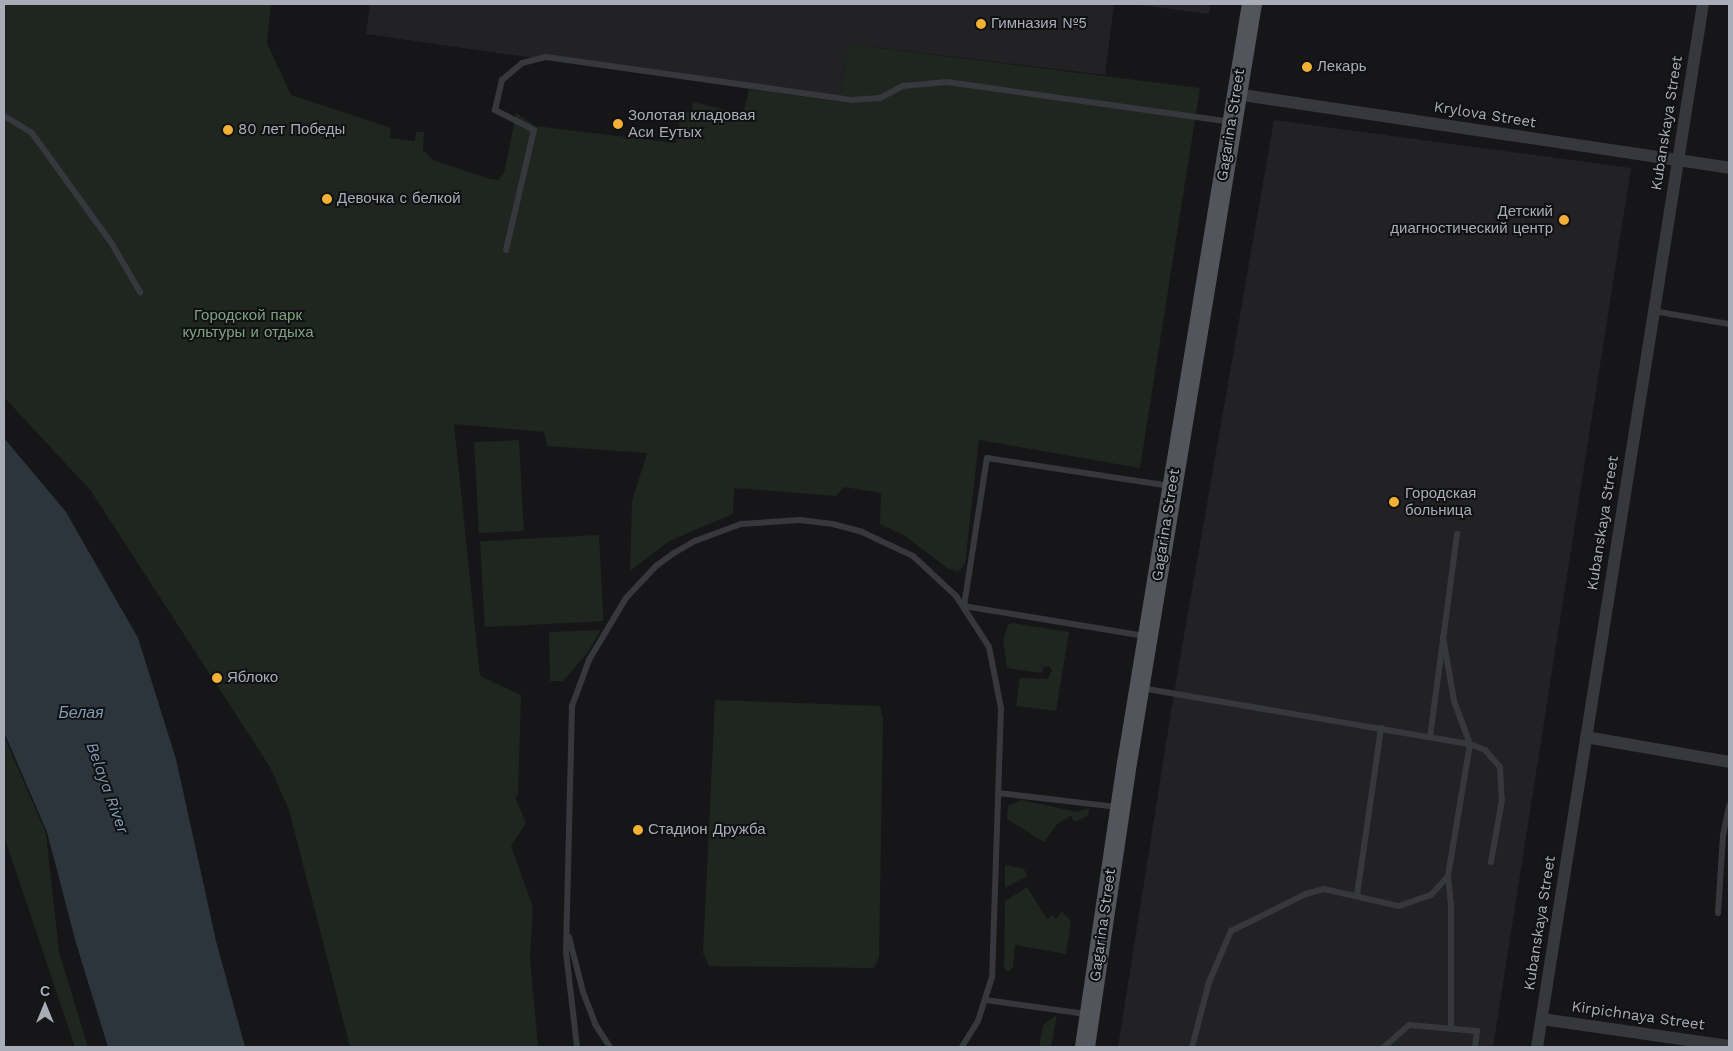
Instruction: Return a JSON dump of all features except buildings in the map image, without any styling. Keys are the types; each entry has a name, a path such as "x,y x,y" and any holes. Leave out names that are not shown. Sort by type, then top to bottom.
{"main road":[{"name":"Gagarina Street","path":"1085,1047 1148,637 1231,122 1252,4"}],"street":[{"name":"Kubanskaya Street","path":"1537,1047 1703,4"},
{"name":"Krylova Street","path":"1236,94 1729,168"},
{"path":"1586,737 1729,762"},
{"name":"Kirpichnaya Street","path":"1542,1019 1729,1046"}],"lane":[{"path":"506,250 534,130 495,110 502,80 522,63 546,57 851,100 880,98 903,86 947,82 1231,122"},
{"path":"4,116 32,133 112,244 140,292"},
{"path":"1654,311 1729,324"},
{"path":"964,606 988,458 1173,486"},
{"path":"577,1047 566,952 572,706 589,660 615,613 656,566 695,541 741,524 800,520 833,524 862,532 913,556 937,575 964,606 989,646 996,672 1001,708 992,976 978,1021 962,1047"},
{"path":"1430,737 1457,534"},
{"path":"964,606 1148,637"},
{"path":"1443,637 1454,701 1470,744 1448,876 1451,1028"},
{"path":"1140,688 1470,744 1494,756 1502,780 1491,862"},
{"path":"1356,896 1381,728"},
{"path":"998,793 1121,807"},
{"path":"1718,913 1724,835 1729,806"},
{"path":"1192,1047 1209,982 1231,932 1306,894 1324,889 1391,905 1415,902 1441,888 1448,876"},
{"path":"566,924 583,992 595,1024 610,1047"},
{"path":"986,1000 1090,1014"},
{"path":"1384,1047 1409,1024 1477,1031 1475,1047"}],"shaded area":[{"path":"370,4 1114,4 1105,75 848,44 840,102 366,34"},
{"path":"1131,4 1210,4 1209,14"},
{"name":"Городская больница","path":"1274,120 1631,168 1493,1047 1118,1047 1174,693"}],"green space":[{"name":"Городской парк культуры и отдыха","path":"4,4 271,4 267,43 291,95 391,128 390,138 415,141 416,132 424,132 423,150 433,160 490,179 499,180 505,170 516,113 535,126 676,143 681,111 692,112 693,102 743,114 749,89 840,102 848,44 1200,88 1140,468 979,440 965,564 958,572 947,568 905,536 880,524 881,493 844,487 836,496 734,488 733,514 669,541 630,571 632,501 647,453 547,446 544,432 454,424 480,676 521,695 518,795 515,797 526,823 511,846 533,907 530,957 538,1047 350,1047 289,810 270,767 91,491 4,397"},
{"path":"519,440 524,531 479,533 474,442"},
{"path":"599,535 604,621 485,627 480,541"},
{"path":"1012,623 1069,632 1056,711 1016,706 1020,678 1048,679 1052,670 1049,666 1043,668 1042,673 1007,668 1003,640 1008,625"},
{"path":"601,630 588,652 563,681 550,681 549,632"},
{"path":"715,700 880,706 883,719 879,957 874,968 709,966 703,953"},
{"path":"4,736 46,833 59,952 88,1047 75,1047 4,836"},
{"path":"1021,800 1077,812 1089,808 1088,816 1074,822 1071,816 1057,824 1044,842 1007,819 1008,806"},
{"path":"1005,865 1024,869 1027,876 1005,888"},
{"path":"1027,887 1047,919 1052,915 1056,919 1062,912 1071,921 1066,954 1015,945 1013,967 1008,972 1004,967 1005,901"},
{"path":"1057,1015 1051,1047 1039,1047 1043,1025"}],"water":[{"name":"Белая","path":"4,438 66,512 138,638 176,759 216,941 245,1047 108,1047 76,943 47,832 4,732"}],"place":[{"name":"Гимназия №5","path":"981,24"},
{"name":"Лекарь","path":"1307,67"},
{"name":"Золотая кладовая Аси Еутых","path":"618,124"},
{"name":"80 лет Победы","path":"228,130"},
{"name":"Девочка с белкой","path":"327,199"},
{"name":"Детский диагностический центр","path":"1564,220"},
{"name":"Городская больница","path":"1394,502"},
{"name":"Яблоко","path":"217,678"},
{"name":"Стадион Дружба","path":"638,830"}],"water label":[{"name":"Belaya River","path":"107,788"}]}
